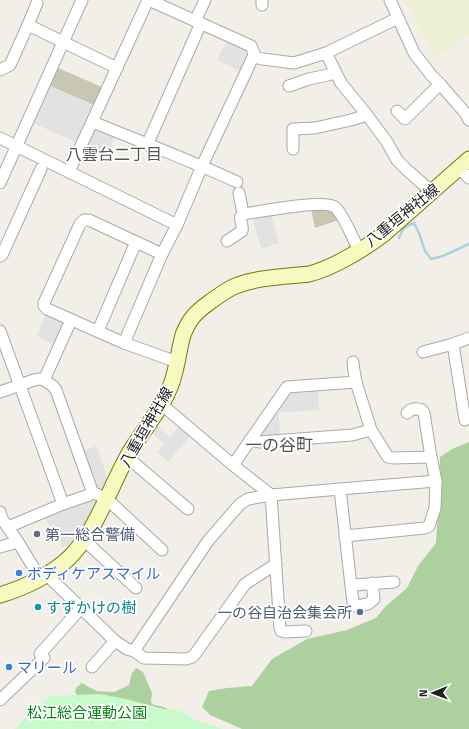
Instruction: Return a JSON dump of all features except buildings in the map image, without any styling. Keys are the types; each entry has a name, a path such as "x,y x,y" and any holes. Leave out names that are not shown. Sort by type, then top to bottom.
{"main road":[{"name":"八重垣神社線","path":"0,595 18,589 44,576 69,558 84,540 101,512 127,457 162,404 172,382 183,335 189,321 197,311 238,285 255,281 309,274 332,265 384,234 432,192 466,168"}],"street":[{"path":"0,183 82,0"},
{"path":"69,172 149,0 251,46 254,53 253,57 202,166 177,225 162,254 124,343"},
{"path":"147,145 198,22 205,0"},
{"path":"390,0 414,53 432,76 466,114 469,120"},
{"path":"0,70 10,65 37,3"},
{"path":"253,57 294,63 326,53 398,18"},
{"path":"28,25 117,68"},
{"path":"326,53 341,83 387,142 397,160 432,192"},
{"path":"289,86 309,79 335,73"},
{"path":"397,111 405,119 440,84"},
{"path":"293,149 293,129 315,128 367,115"},
{"path":"93,122 202,166 237,182"},
{"path":"0,138 177,225"},
{"path":"0,256 2,255 41,169"},
{"path":"226,241 242,231 240,218 243,214 239,193"},
{"path":"243,214 307,205 331,205 341,214 359,250"},
{"path":"162,254 89,220 84,220 82,221 44,303 44,306 47,309 124,343 177,362"},
{"path":"98,331 136,242"},
{"path":"44,380 71,320"},
{"path":"0,331 63,504"},
{"path":"423,352 469,338"},
{"path":"453,344 465,420"},
{"path":"353,362 356,382 371,430 388,457 431,457"},
{"path":"0,392 40,379 53,386 56,390 92,492 107,499 162,550"},
{"path":"232,465 284,390 287,388 356,382"},
{"path":"162,404 232,465 271,495 281,631 306,631"},
{"path":"345,536 425,528 429,526 435,508 436,482 424,413 418,408 407,413"},
{"path":"250,440 259,442 352,435 371,430"},
{"path":"127,457 188,509"},
{"path":"134,651 208,540 240,504 248,499 271,495 436,482"},
{"path":"340,489 353,603 356,606 368,604 374,599 372,584"},
{"path":"8,527 89,495 92,492"},
{"path":"0,512 2,519 44,576 52,580 115,641 144,658 186,659 192,656 245,584 276,564"},
{"path":"84,540 136,588"},
{"path":"0,547 18,542"},
{"path":"354,585 394,582"},
{"path":"0,700 42,656 81,608"},
{"path":"92,667 115,641"}],"shaded area":[{"path":"404,0 469,0 469,36 433,57"},
{"path":"227,40 249,50 250,54 242,72 217,60"},
{"path":"56,67 104,88 96,106 48,85"},
{"path":"48,85 96,107 80,144 31,122"},
{"path":"94,125 116,135 105,159 83,149"},
{"path":"331,208 339,220 315,228 311,209"},
{"path":"271,214 279,243 261,249 252,216"},
{"path":"46,314 66,322 56,345 37,336"},
{"path":"318,388 319,410 273,413 290,389"},
{"path":"279,413 280,437 258,438 255,436 272,414"},
{"path":"153,422 170,437 180,425 191,435 168,462 157,452 164,443 148,430"},
{"path":"97,446 109,484 104,494 93,486 81,451"},
{"path":"94,497 102,501 80,538 63,547 45,518"}],"green space":[{"path":"469,442 469,729 242,729 210,715 202,707 209,691 252,686 272,659 307,639 347,630 376,618 385,607 407,588 418,566 436,543 440,457 452,449"},
{"path":"136,668 143,672 152,693 151,702 154,705 167,708 177,717 88,722 75,691 76,688 82,683 96,691 114,692 129,685 132,673"},
{"name":"松江総合運動公園","path":"100,694 164,709 180,711 194,719 223,729 15,729 27,716 51,696"}],"waterway":[{"path":"399,238 401,232 414,223 425,251 431,259 443,256 469,244"}],"place":[{"name":"第一総合警備","path":"37,534"},
{"name":"ボディケアスマイル","path":"19,573"},
{"name":"すずかけの樹","path":"38,607"},
{"name":"一の谷自治会集会所","path":"360,612"},
{"name":"マリール","path":"9,667"}],"district":[{"name":"八雲台二丁目","path":"114,154"},
{"name":"一の谷町","path":"279,445"}]}
